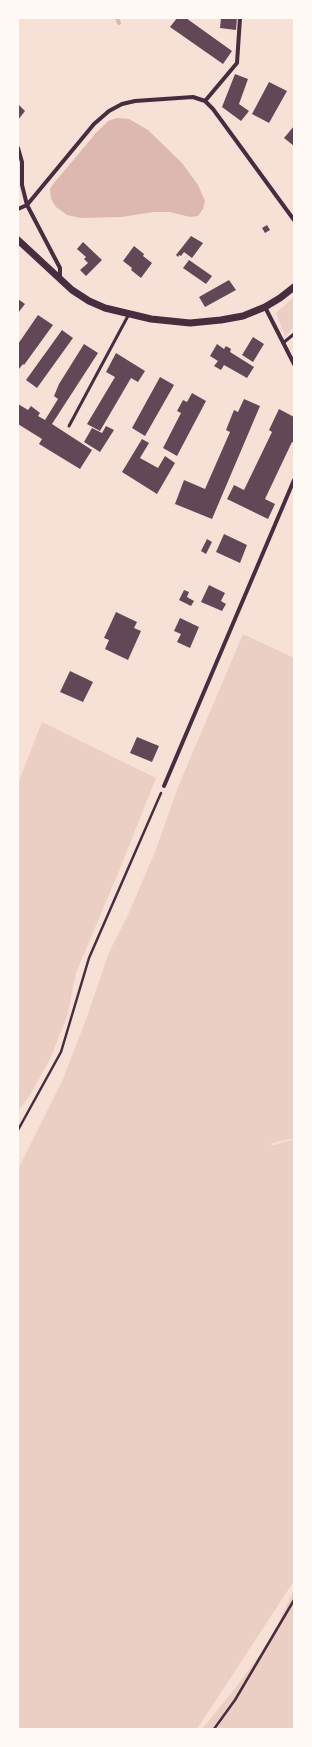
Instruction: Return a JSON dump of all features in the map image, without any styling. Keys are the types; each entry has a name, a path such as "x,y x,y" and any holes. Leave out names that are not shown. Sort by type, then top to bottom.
{"street":[{"path":"205,101 237,63 240,18"},
{"path":"18,210 27,205 94,124 109,111 122,104 135,101 193,97 205,101 213,109 294,220"},
{"path":"18,148 22,162 22,185 27,205 60,268 60,280"},
{"path":"18,240 32,251 60,280 89,301 105,308 151,319 190,323 243,316 265,307 294,287"},
{"path":"265,307 294,364"},
{"path":"164,786 294,480"}],"lane":[{"path":"69,426 129,314"},
{"path":"283,344 294,334"}],"path":[{"path":"18,1130 61,1052 89,958 164,786"},
{"path":"214,1729 235,1700 294,1600"}],"shaded area":[{"path":"117,118 129,119 148,130 182,163 198,185 205,201 203,209 198,216 190,217 170,212 154,212 121,217 81,218 67,215 56,207 51,199 50,189 54,183 96,133 108,121"},
{"path":"294,297 294,327 285,336 276,313"},
{"path":"243,634 294,658 294,1138 269,1144 274,1145 294,1139 294,1581 197,1729 18,1729 18,1169 63,1079 88,1014 109,952 127,917 155,852 178,787"},
{"path":"42,722 156,778 76,973 67,1017 50,1059 29,1097 18,1110 18,783"},
{"path":"294,1589 294,1729 202,1729 236,1687 270,1641"}],"building":[{"path":"177,18 186,18 232,51 223,64 170,27"},
{"path":"221,18 237,18 236,30 220,28"},
{"path":"235,74 248,79 239,104 249,111 241,121 222,107"},
{"path":"269,82 287,91 269,123 252,114"},
{"path":"18,104 25,111 18,120"},
{"path":"294,126 294,146 284,138"},
{"path":"267,225 270,230 265,233 262,228"},
{"path":"191,236 203,243 192,258 184,252 178,257 176,255"},
{"path":"83,242 102,260 86,276 80,270 88,263 84,259 86,257 77,249"},
{"path":"134,246 152,263 141,278 123,261"},
{"path":"189,260 212,276 206,284 183,268"},
{"path":"229,280 236,290 205,307 199,297"},
{"path":"18,299 25,304 18,313"},
{"path":"38,315 53,325 24,365 23,364 19,369 18,344"},
{"path":"62,330 73,338 37,388 26,380"},
{"path":"253,337 264,344 253,362 242,355"},
{"path":"84,344 98,353 52,424 92,450 80,469 39,444 42,439 18,424 18,404 28,410 31,406 40,413 38,416 45,420 58,399 54,396 59,384"},
{"path":"217,344 224,349 226,346 231,349 230,352 254,367 247,378 224,365 221,370 214,366 218,361 210,356"},
{"path":"116,353 145,371 138,382 131,378 100,431 87,424 115,377 106,372"},
{"path":"160,377 174,385 145,436 132,428"},
{"path":"192,393 206,401 177,456 163,448 181,413 177,411 183,400 187,402"},
{"path":"244,399 260,406 212,519 175,504 184,480 205,489 230,432 226,430 234,410 238,412"},
{"path":"279,409 294,417 294,443 292,442 265,499 275,504 268,519 227,499 234,485 244,490 272,432 269,430"},
{"path":"106,426 114,430 100,452 84,442 92,428 102,433"},
{"path":"142,439 149,443 140,458 158,468 165,456 175,463 157,494 122,472"},
{"path":"224,534 247,545 240,563 216,552"},
{"path":"207,539 212,542 206,554 201,551"},
{"path":"209,585 225,593 221,601 226,604 222,611 201,602"},
{"path":"184,590 189,592 187,597 194,601 191,606 179,600"},
{"path":"116,612 137,622 134,628 141,631 128,660 105,649 109,640 104,638"},
{"path":"180,618 199,627 190,648 177,642 181,634 174,631"},
{"path":"70,671 93,682 83,702 60,692"},
{"path":"137,737 159,746 152,762 130,753"}],"waterway":[{"path":"117,18 119,23"}]}
